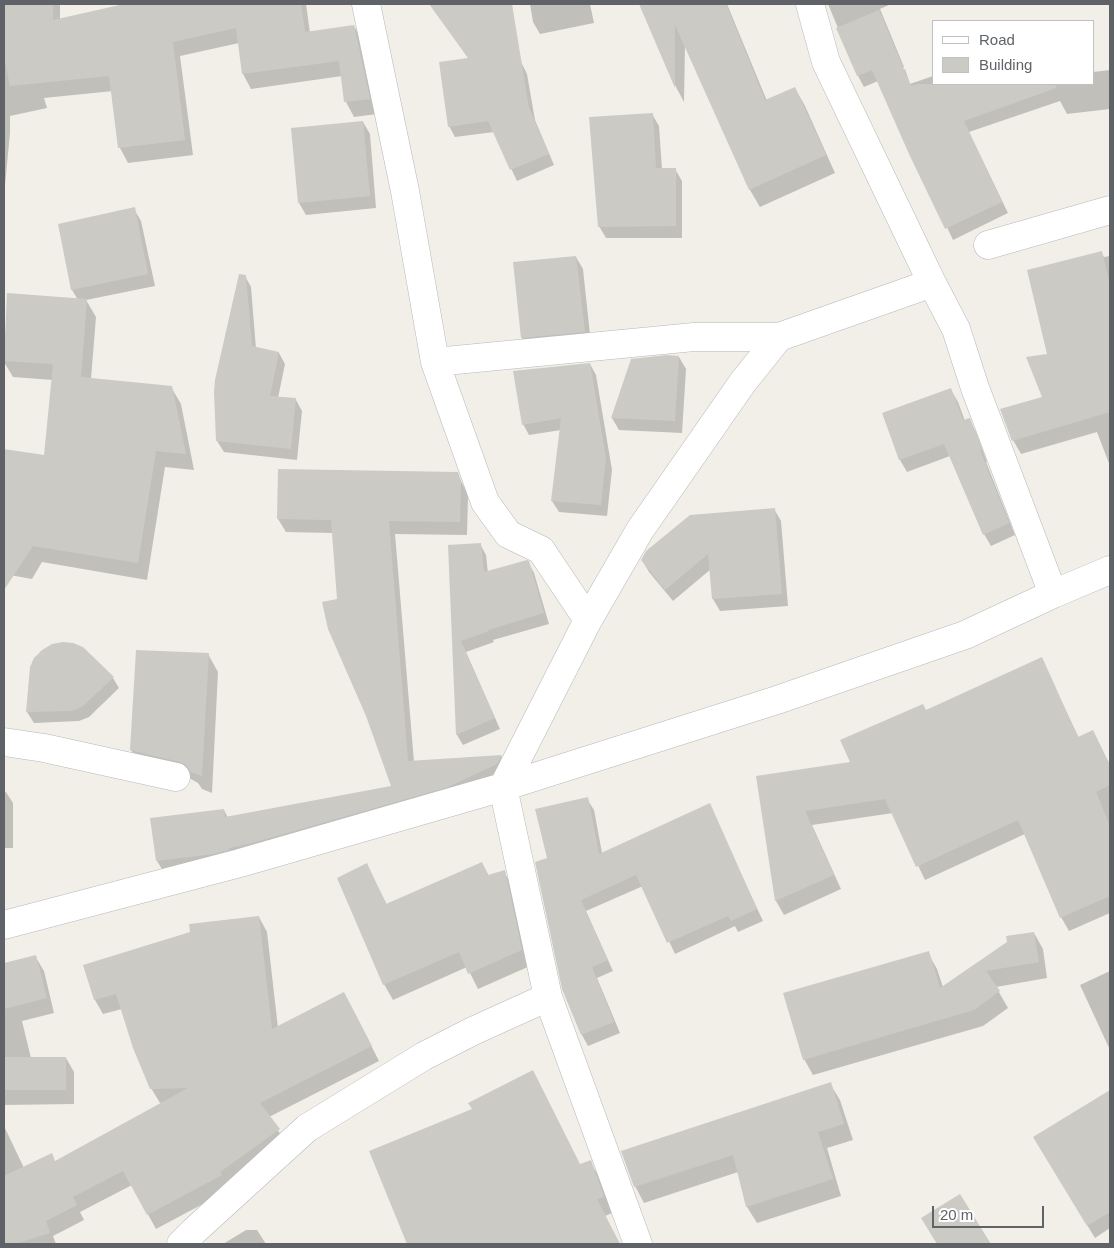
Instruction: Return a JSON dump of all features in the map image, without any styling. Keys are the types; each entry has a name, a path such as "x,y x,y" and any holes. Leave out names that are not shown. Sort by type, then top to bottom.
{"street":[{"path":"366,4 405,190 434,362 485,502 508,534 541,550 588,620"},
{"path":"810,4 826,62 932,284 956,329 975,388 1053,594"},
{"path":"988,245 1110,210"},
{"path":"434,362 694,336 779,336 932,284"},
{"path":"638,1244 548,997 502,787 588,620 640,530 743,382 779,336"},
{"path":"4,925 240,863 502,787 777,700 965,635 1110,570"},
{"path":"4,742 44,748 176,777"},
{"path":"182,1244 307,1128 424,1056 472,1031 548,997"}],"building":[{"path":"4,4 53,4 53,20 124,4 301,4 305,32 354,25 370,99 344,102 339,61 242,74 236,28 173,42 185,140 118,148 109,76 10,86 4,57"},
{"path":"429,4 512,4 529,108 549,154 510,170 488,121 448,127 439,62 468,58"},
{"path":"639,4 726,4 765,100 795,87 826,155 749,190 675,25 675,88"},
{"path":"879,10 911,86 918,84 1055,85 1056,88 964,121 1002,202 945,229 872,70 857,76 836,28"},
{"path":"653,113 656,168 676,168 676,226 598,227 589,117"},
{"path":"363,121 370,196 298,203 291,128"},
{"path":"135,207 148,274 71,290 58,224"},
{"path":"1102,251 1110,286 1110,412 1012,441 1000,409 1042,397 1026,357 1047,354 1027,270"},
{"path":"576,256 585,332 521,338 513,262"},
{"path":"239,274 246,275 252,346 279,352 270,396 296,398 291,449 216,441 215,380"},
{"path":"7,293 87,299 81,377 172,386 186,454 156,451 138,563 33,546 4,590 4,449 44,455 53,364 4,361"},
{"path":"667,355 679,356 675,421 611,418 631,359"},
{"path":"590,363 606,458 601,505 551,501 561,418 522,425 513,371"},
{"path":"951,388 963,420 970,418 982,450 980,450 1009,523 983,535 944,444 899,460 882,413"},
{"path":"278,469 458,472 461,481 460,522 389,521 408,761 502,755 497,764 448,787 229,848 229,850 214,854 156,861 150,818 224,809 225,817 391,786 366,716 328,629 322,602 337,599 331,520 277,519"},
{"path":"775,508 782,594 712,599 708,554 665,590 641,560 646,551 690,515"},
{"path":"481,543 484,572 529,561 544,613 488,630 461,641 495,718 456,735 448,545"},
{"path":"63,642 83,647 114,677 83,706 72,711 26,712 30,667 34,658 52,644"},
{"path":"136,650 209,653 202,776 191,772 186,765 180,762 130,750"},
{"path":"1042,657 1078,737 1093,730 1110,765 1110,785 1096,792 1110,826 1110,896 1060,918 1018,820 916,867 885,799 805,811 834,875 775,901 756,776 850,762 840,740 923,704 926,710"},
{"path":"588,797 599,854 710,803 757,909 731,921 728,916 667,943 636,875 581,900 608,960 592,967 614,1022 581,1035 562,989 535,862 547,858 535,809"},
{"path":"482,862 488,875 505,870 522,950 468,974 459,952 383,985 337,878 367,863 386,904"},
{"path":"259,916 272,1029 344,992 372,1046 260,1103 280,1129 220,1172 222,1175 147,1215 123,1171 73,1197 77,1205 46,1221 50,1233 15,1244 4,1244 4,1176 52,1153 55,1161 188,1088 150,1089 133,1048 116,994 94,1000 83,965 190,932 189,924"},
{"path":"1034,932 1039,962 986,971 1000,991 974,1010 803,1060 783,993 929,951 940,988 1007,942 1006,936"},
{"path":"36,955 47,998 4,1009 4,963"},
{"path":"4,1057 66,1057 66,1090 4,1090"},
{"path":"533,1070 580,1164 591,1160 604,1197 597,1199 620,1244 407,1244 369,1151 472,1109 468,1103"},
{"path":"831,1082 844,1124 818,1132 833,1179 746,1207 733,1155 634,1187 621,1151"},
{"path":"1110,1090 1110,1212 1087,1226 1033,1137"},
{"path":"960,1194 991,1244 937,1244 921,1218"}]}
